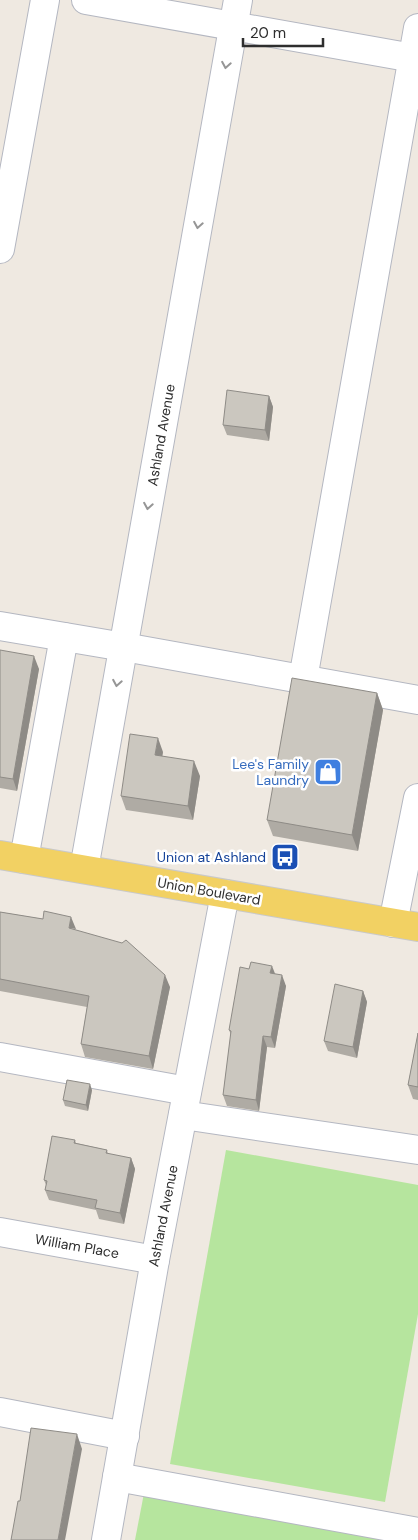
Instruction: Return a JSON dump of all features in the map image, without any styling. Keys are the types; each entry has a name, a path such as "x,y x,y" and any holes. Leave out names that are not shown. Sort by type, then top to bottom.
{"main road":[{"name":"Union Boulevard","path":"12,857 406,925"}],"street":[{"path":"0,250 45,0"},
{"path":"86,0 236,13 412,58"},
{"name":"Ashland Avenue","path":"84,869 236,13"},
{"path":"302,679 418,28"},
{"path":"0,626 124,646 418,700"},
{"path":"12,857 64,637"},
{"path":"406,925 418,798"},
{"name":"Ashland Avenue","path":"106,1540 155,1260 225,894"},
{"path":"0,1058 185,1103 418,1150"},
{"name":"William Place","path":"0,1232 155,1260"},
{"path":"0,1412 125,1436"},
{"path":"117,1477 418,1532"}],"green space":[{"path":"226,1150 418,1185 418,1314 385,1502 170,1464"},
{"path":"145,1488 398,1540 135,1540"}],"building":[{"path":"227,390 269,396 265,430 223,425"},
{"path":"0,650 34,656 13,779 0,777"},
{"name":"Lee's Family Laundry","path":"292,678 377,693 352,835 267,820"},
{"path":"130,734 158,738 155,755 194,761 188,806 121,796"},
{"path":"44,911 71,917 69,928 122,943 126,940 165,975 149,1056 81,1044 89,996 0,979 0,912 43,919"},
{"path":"251,962 272,966 270,973 282,975 271,1037 263,1036 256,1100 223,1095 231,1031 229,1030 240,967 249,969"},
{"path":"335,984 363,991 353,1047 324,1041"},
{"path":"418,1033 418,1087 408,1085"},
{"path":"67,1080 90,1084 86,1105 63,1100"},
{"path":"52,1136 75,1140 74,1143 107,1150 106,1153 131,1158 120,1213 95,1208 97,1200 45,1190 47,1181 44,1180"},
{"path":"31,1428 77,1434 58,1540 11,1540 18,1501 20,1501"}],"place":[{"name":"Lee's Family Laundry","path":"328,772"},
{"name":"Union at Ashland","path":"285,857"}]}
